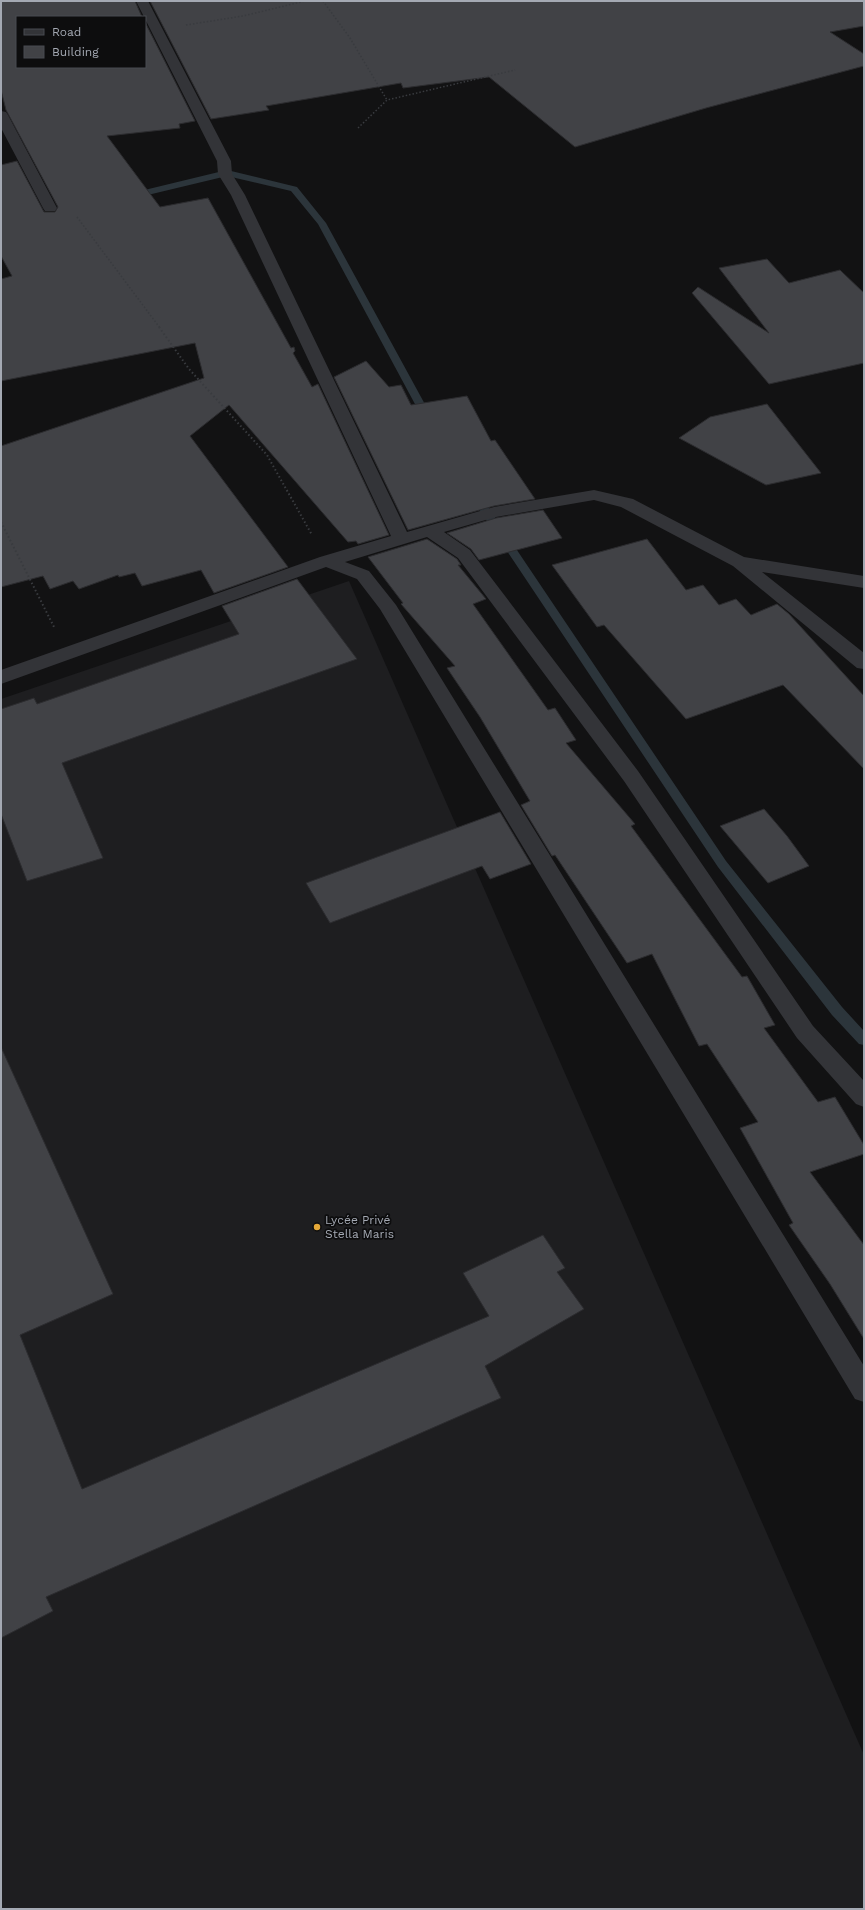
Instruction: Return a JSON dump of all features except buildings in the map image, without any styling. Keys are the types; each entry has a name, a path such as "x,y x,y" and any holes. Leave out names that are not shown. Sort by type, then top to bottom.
{"street":[{"path":"142,1 224,161 225,174 238,195 402,540"},
{"path":"1,115 50,208"},
{"path":"1,677 326,561 494,512 594,495 627,503 738,562 864,663"},
{"path":"436,529 464,554 631,776 805,1032 864,1097"},
{"path":"326,561 363,575 387,605 864,1390"},
{"path":"738,562 864,582"}],"path":[{"path":"156,29 243,16 305,1"},
{"path":"323,1 350,38 387,100"},
{"path":"358,128 387,100 514,70"},
{"path":"80,218 189,369 266,455 326,561"},
{"path":"1,522 68,654"}],"shaded area":[{"name":"Lycée Privé Stella Maris","path":"349,581 864,1755 864,1909 1,1909 1,699"}],"waterway":[{"path":"131,196 227,173 294,189 322,223 428,419"},
{"path":"474,494 722,864 837,1011 864,1040"}],"place":[{"name":"Lycée Privé Stella Maris","path":"317,1227"}]}
